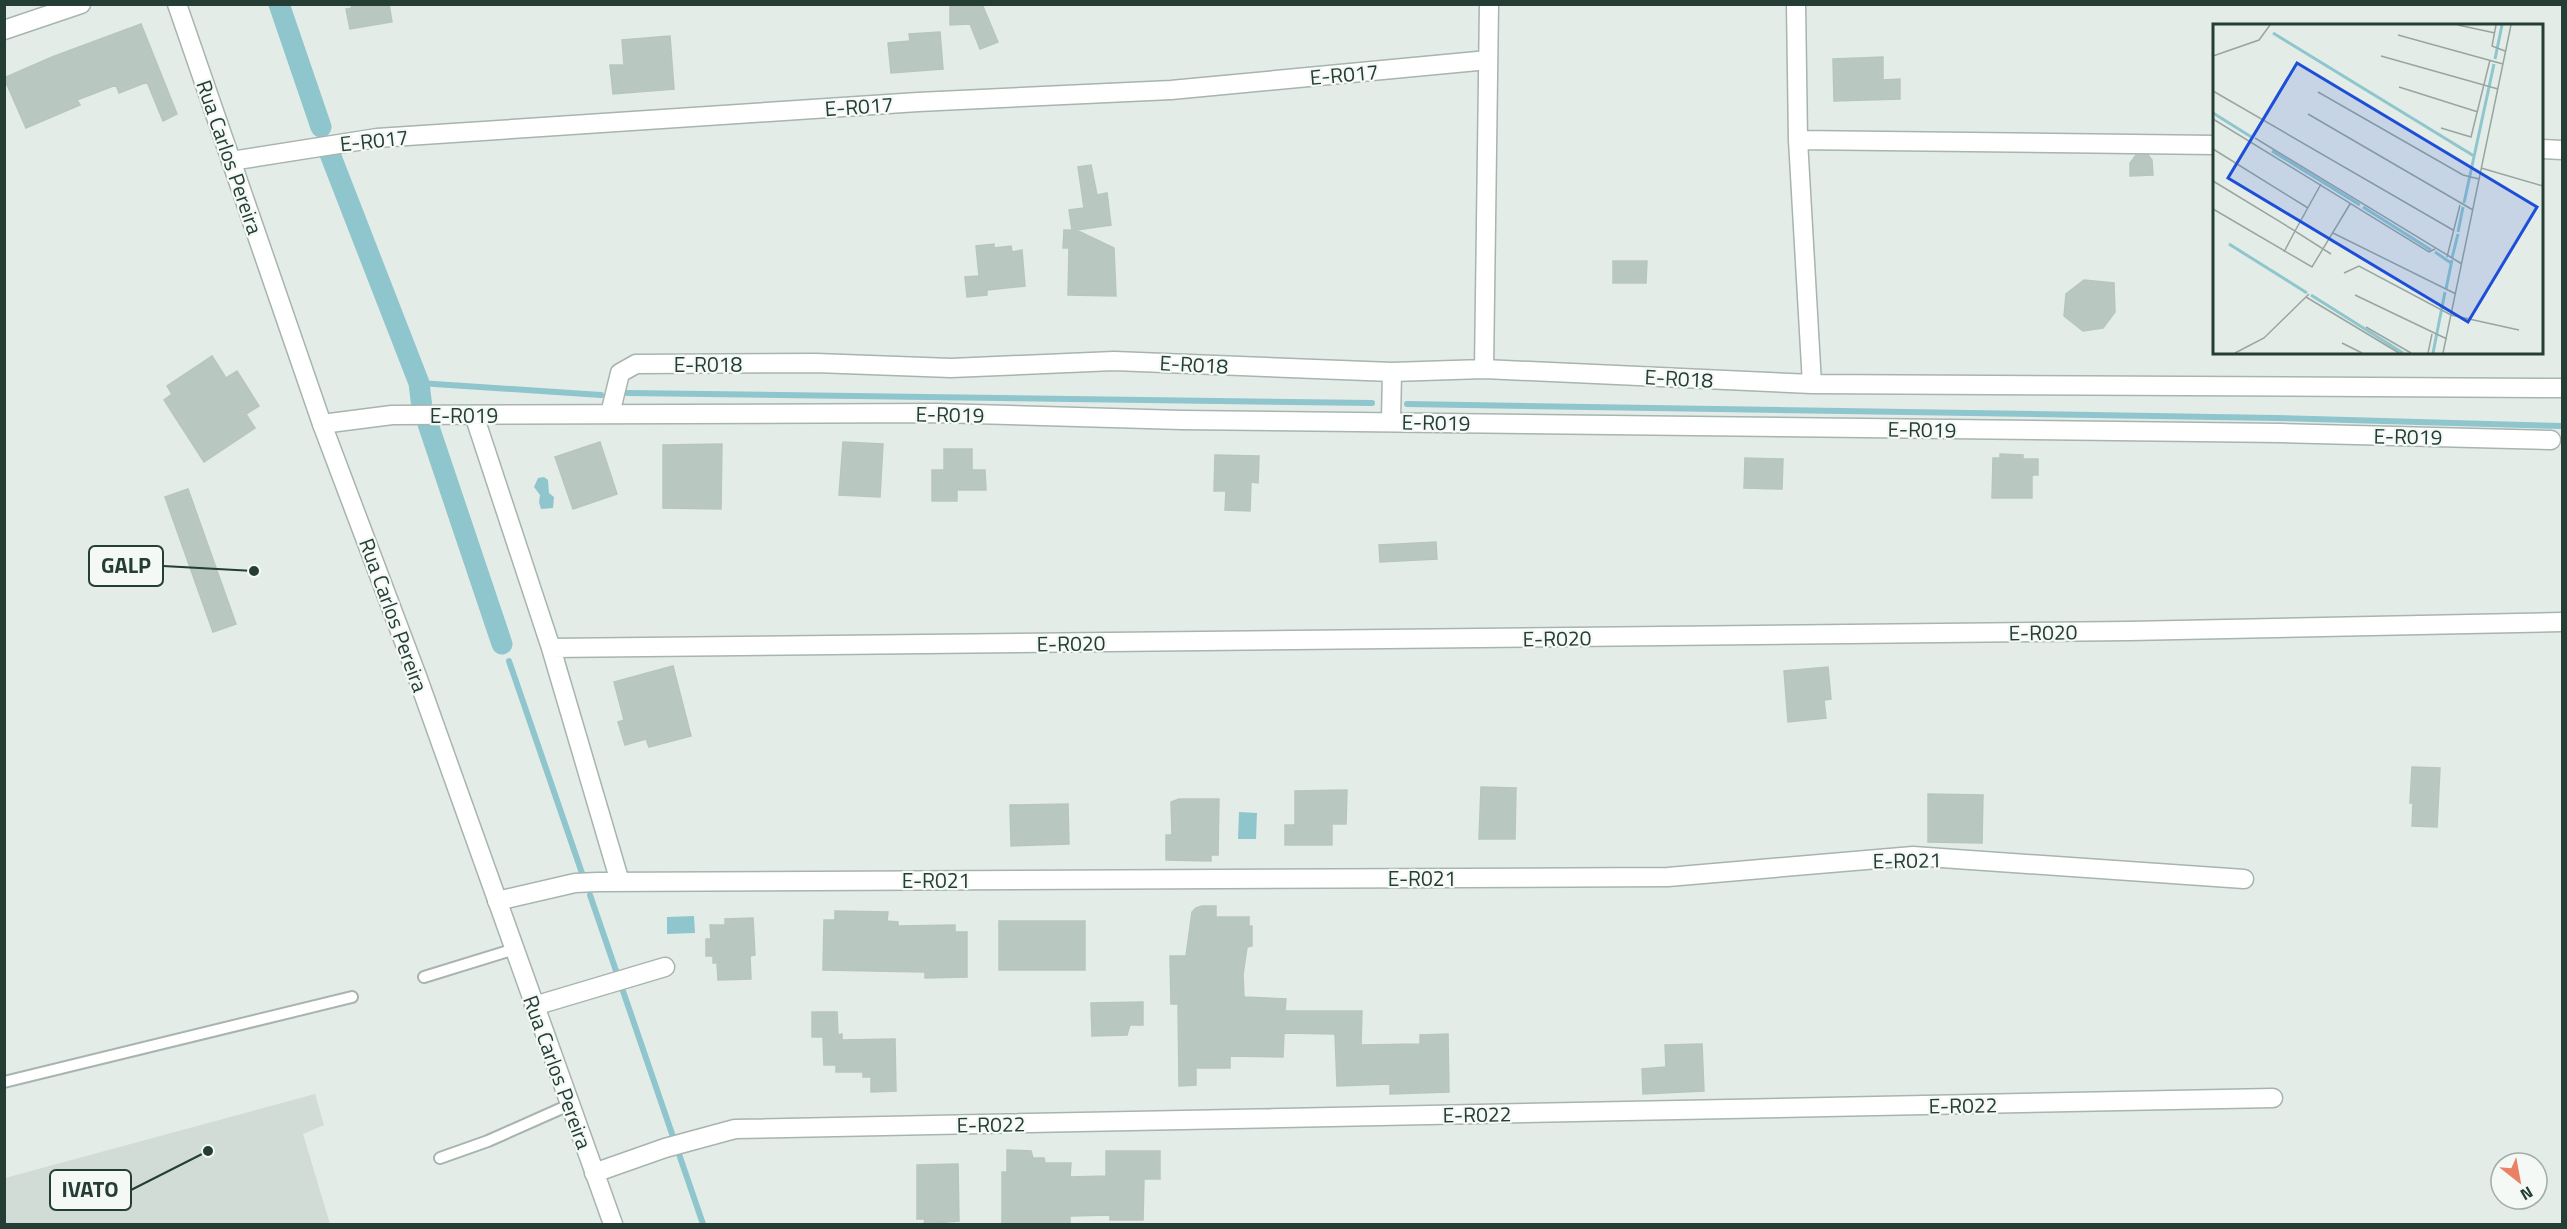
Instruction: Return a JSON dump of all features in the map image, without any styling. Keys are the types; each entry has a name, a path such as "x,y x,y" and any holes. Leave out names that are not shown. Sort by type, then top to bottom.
{"street":[{"path":"4,30 81,4"},
{"name":"Rua Carlos Pereira","path":"177,4 322,424 417,676 613,1224"},
{"path":"1484,369 1489,4"},
{"path":"1796,4 1798,140 1812,384"},
{"name":"E-R017","path":"231,160 376,138 918,102 1171,90 1488,60"},
{"path":"1798,140 2213,145"},
{"path":"2543,149 2562,150"},
{"name":"E-R018","path":"610,414 620,373 636,364 816,363 951,368 1114,361 1392,372 1484,369 1812,384 2562,388"},
{"path":"1391,422 1392,372"},
{"name":"E-R019","path":"322,424 392,415 926,413 1391,422 2270,433 2551,440"},
{"path":"474,415 551,648 620,882"},
{"name":"E-R020","path":"551,648 2141,631 2562,622"},
{"name":"E-R021","path":"497,901 575,884 598,882 1668,877 1913,856 2244,879"},
{"path":"534,1006 665,967"},
{"name":"E-R022","path":"594,1173 674,1146 735,1129 2273,1098"}],"lane":[{"path":"424,977 516,949"},
{"path":"4,1082 352,997"},
{"path":"440,1158 488,1141 569,1105"}],"shaded area":[{"path":"315,1094 324,1125 303,1134 330,1224 5,1224 5,1178"}],"water":[{"path":"544,477 548,480 549,493 554,497 553,508 541,509 540,495 534,487 538,478"},
{"path":"1239,812 1257,813 1256,839 1238,839"},
{"path":"694,916 695,933 667,934 667,917"}],"building":[{"path":"351,4 389,4 392,22 350,29 346,9 352,8"},
{"path":"950,4 982,4 998,42 980,49 970,24 950,25"},
{"path":"141,24 177,114 163,121 147,82 119,93 116,85 77,100 80,105 26,128 4,78 52,57"},
{"path":"940,32 943,69 891,73 888,43 910,41 909,34"},
{"path":"670,36 674,89 613,94 610,65 624,65 622,40"},
{"path":"1883,57 1883,80 1900,79 1900,99 1834,101 1833,59"},
{"path":"2136,155 2148,155 2152,160 2153,175 2130,176 2130,163"},
{"path":"1091,165 1097,195 1107,193 1111,225 1076,230 1114,248 1116,296 1068,295 1069,248 1063,248 1064,230 1072,230 1069,210 1084,208 1078,167"},
{"path":"994,244 994,248 1011,246 1012,252 1022,250 1025,286 987,290 987,295 967,297 965,277 979,276 976,246"},
{"path":"1613,261 1647,261 1646,283 1613,283"},
{"path":"2084,280 2114,283 2115,312 2103,328 2083,331 2064,316 2066,294"},
{"path":"212,356 226,378 237,371 259,406 246,414 255,428 204,462 164,400 172,394 167,386"},
{"path":"600,442 617,494 573,509 555,457"},
{"path":"843,442 883,444 880,497 839,495"},
{"path":"722,444 721,509 663,508 663,445"},
{"path":"944,449 972,449 972,470 985,470 986,490 957,490 957,501 932,501 932,470 944,470"},
{"path":"2000,454 2023,455 2023,459 2038,459 2038,475 2032,475 2032,498 1992,498 1993,458 2000,458"},
{"path":"1215,455 1259,456 1258,483 1251,482 1250,511 1225,510 1226,491 1214,491"},
{"path":"1745,458 1783,459 1782,489 1744,488"},
{"path":"188,489 236,624 213,632 165,497"},
{"path":"1436,542 1437,559 1380,562 1379,545"},
{"path":"673,666 691,736 649,747 646,739 625,745 618,722 624,720 614,682"},
{"path":"1828,667 1831,699 1824,700 1826,718 1788,722 1784,671"},
{"path":"2412,767 2440,768 2437,827 2412,826 2413,803 2410,803"},
{"path":"1481,787 1516,788 1515,839 1479,839"},
{"path":"1347,790 1346,824 1332,824 1332,845 1285,845 1285,825 1295,825 1295,791"},
{"path":"1928,794 1983,795 1982,843 1928,842"},
{"path":"1179,799 1219,799 1218,855 1211,855 1211,861 1166,860 1166,835 1172,835 1171,802"},
{"path":"1068,804 1069,844 1011,846 1010,805"},
{"path":"1202,906 1216,906 1216,917 1249,917 1249,926 1252,926 1252,946 1247,947 1243,975 1244,997 1286,999 1285,1011 1362,1011 1361,1045 1420,1044 1420,1035 1448,1034 1449,1092 1390,1094 1390,1084 1337,1086 1335,1034 1284,1033 1283,1057 1230,1056 1230,1068 1196,1068 1196,1085 1179,1086 1178,1004 1171,1004 1170,956 1186,956 1192,912"},
{"path":"835,911 888,912 887,921 898,922 898,926 955,925 955,932 967,932 967,977 925,978 925,972 823,970 824,920 835,920"},
{"path":"753,918 755,955 750,956 751,979 718,980 717,963 713,963 713,956 706,956 706,939 711,939 710,925 725,925 725,919"},
{"path":"999,921 1085,921 1085,970 999,970"},
{"path":"1143,1002 1143,1025 1130,1025 1127,1035 1092,1036 1091,1003"},
{"path":"812,1012 837,1012 838,1035 842,1034 842,1040 895,1039 896,1091 871,1092 871,1077 863,1077 863,1072 836,1072 836,1065 824,1065 823,1037 812,1037"},
{"path":"1702,1044 1704,1091 1643,1094 1642,1069 1666,1067 1665,1045"},
{"path":"1007,1150 1031,1151 1033,1158 1044,1158 1045,1163 1071,1163 1070,1177 1106,1176 1106,1151 1160,1151 1160,1179 1144,1179 1143,1220 1110,1220 1110,1215 1070,1216 1070,1224 1002,1224 1002,1172 1007,1172"},
{"path":"958,1164 959,1221 924,1224 925,1219 917,1219 917,1165"}],"waterway":[{"path":"279,4 321,127"},
{"path":"330,154 419,383 422,408"},
{"path":"419,383 601,395"},
{"path":"627,393 1372,403"},
{"path":"1407,404 2275,418 2562,426"},
{"path":"428,424 502,644"},
{"path":"509,661 584,879"},
{"path":"590,895 703,1224"}],"place":[{"name":"GALP","path":"254,571"},
{"name":"IVATO","path":"208,1151"}]}
